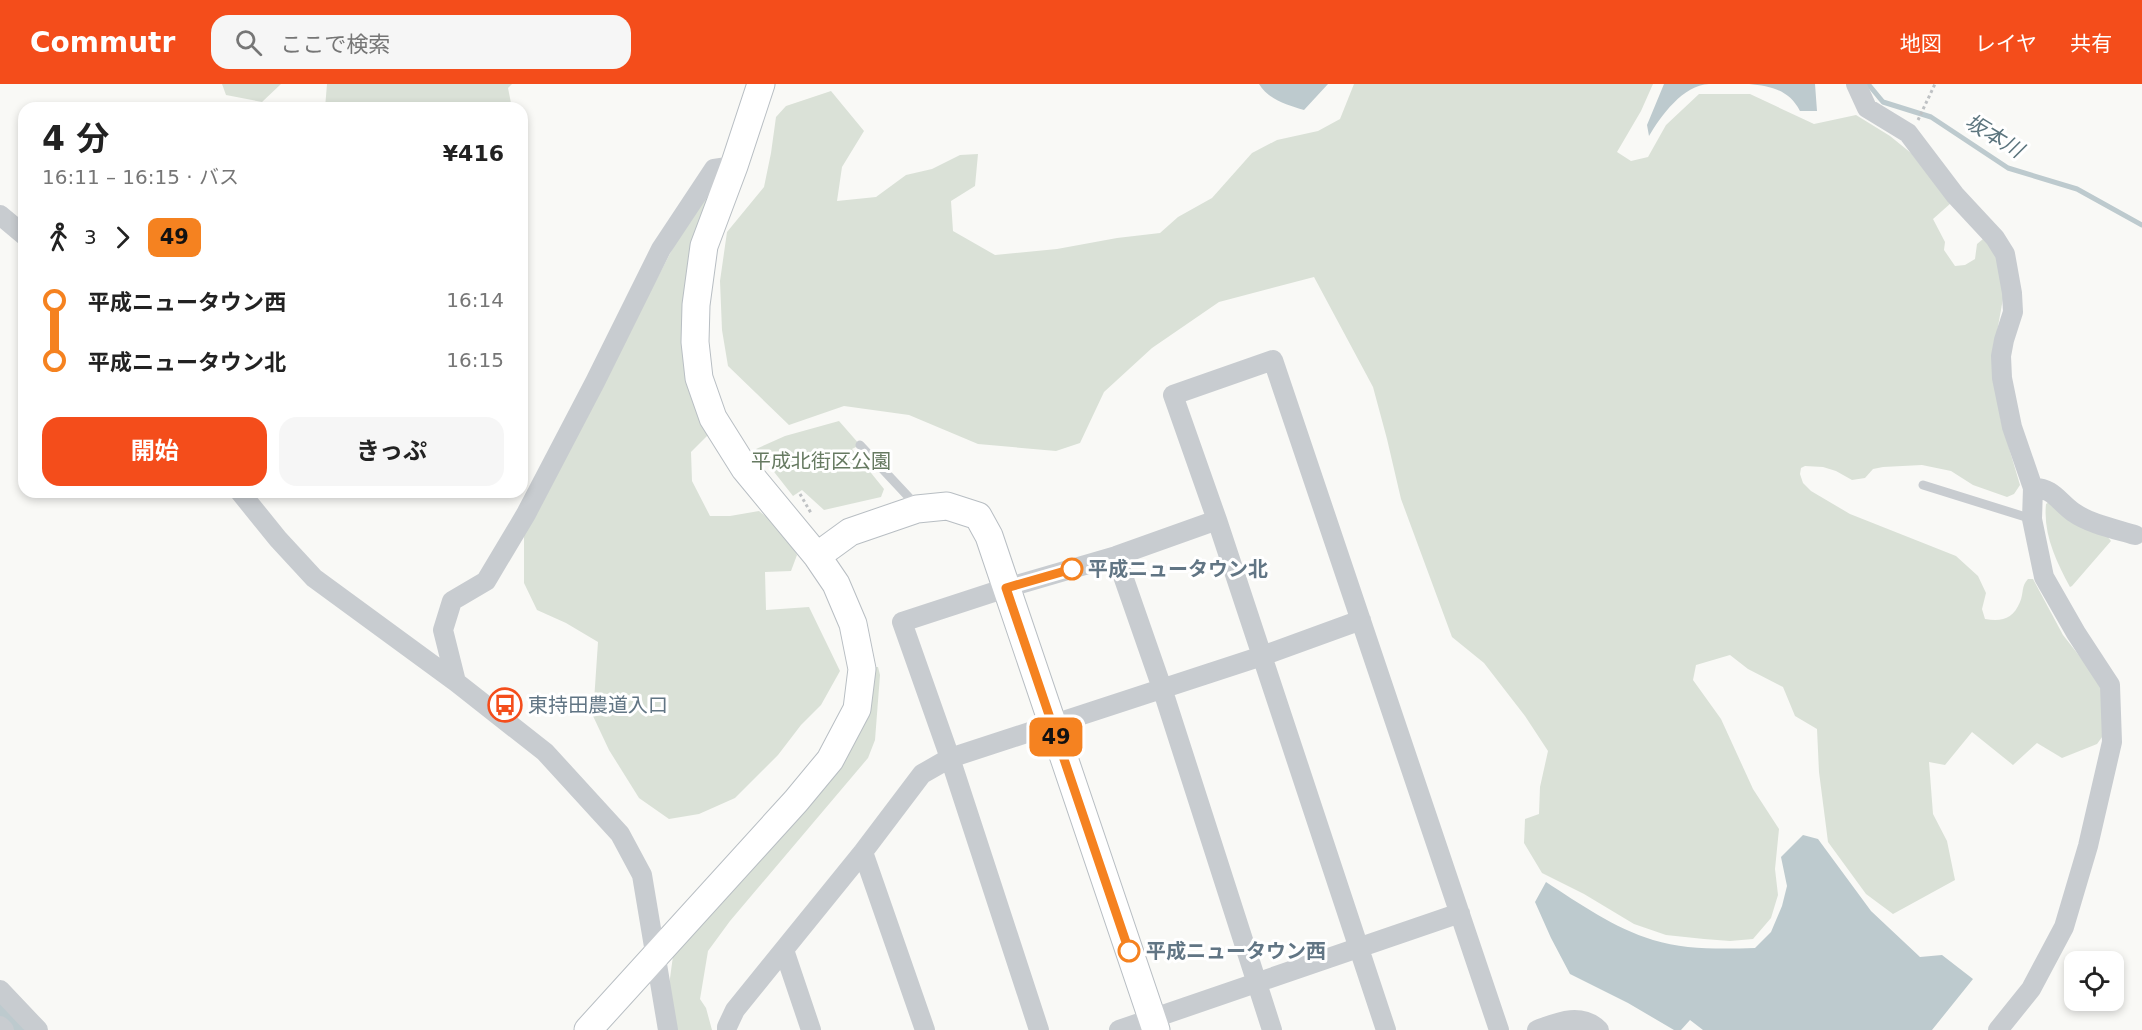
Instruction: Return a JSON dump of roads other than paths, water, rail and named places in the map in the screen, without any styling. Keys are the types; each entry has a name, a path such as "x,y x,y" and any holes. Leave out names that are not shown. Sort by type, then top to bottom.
{"street":[{"path":"588,1030 830,760 857,709 862,669 853,624 836,584 817,556 745,469 713,418 699,378 695,342 696,305 704,246 761,84"},
{"path":"1856,84 1867,108 1908,133 1955,195 1995,238 2005,254 2013,312 2001,356 2002,378 2012,427 2033,488 2032,519 2044,577 2076,633 2110,685 2112,742 2088,846 2064,927 2031,989 1998,1030"},
{"path":"456,682 443,630 452,601 486,580 526,514 661,249 714,169 734,166"},
{"path":"0,215 18,230"},
{"path":"1386,1030 1217,520 1173,395 1273,360 1499,1030"},
{"path":"2033,488 2052,492 2072,511 2087,520 2135,535"},
{"path":"245,498 314,578 456,682 545,752 621,834 642,875 668,1030"},
{"path":"817,556 850,532 920,508 947,506 978,516 989,536 1154,1025"},
{"path":"1039,1030 950,759 902,622 1006,588 1116,556 1217,520"},
{"path":"1116,556 1162,688 1272,1030"},
{"path":"727,1030 735,1010 863,852 922,774 950,759 1262,656 1361,620"},
{"path":"863,852 925,1030"},
{"path":"1119,1030 1154,1025 1256,982 1460,913"},
{"path":"784,950 811,1030"},
{"path":"0,990 38,1030"},
{"path":"1537,1030 1569,1018 1593,1024 1599,1030"},
{"path":"0,1026 4,1030"}],"lane":[{"path":"860,445 920,508"},
{"path":"1923,485 2032,519"}],"waterway":[{"name":"坂本川","path":"1868,84 1883,102 1931,117 2008,168 2077,189 2142,225"},
{"path":"0,1010 17,1030"}],"place":[{"name":"平成ニュータウン北","path":"1072,569"},
{"name":"東持田農道入口","path":"505,705"},
{"name":"平成ニュータウン西","path":"1129,951"}],"park label":[{"name":"平成北街区公園","path":"821,461"}]}
